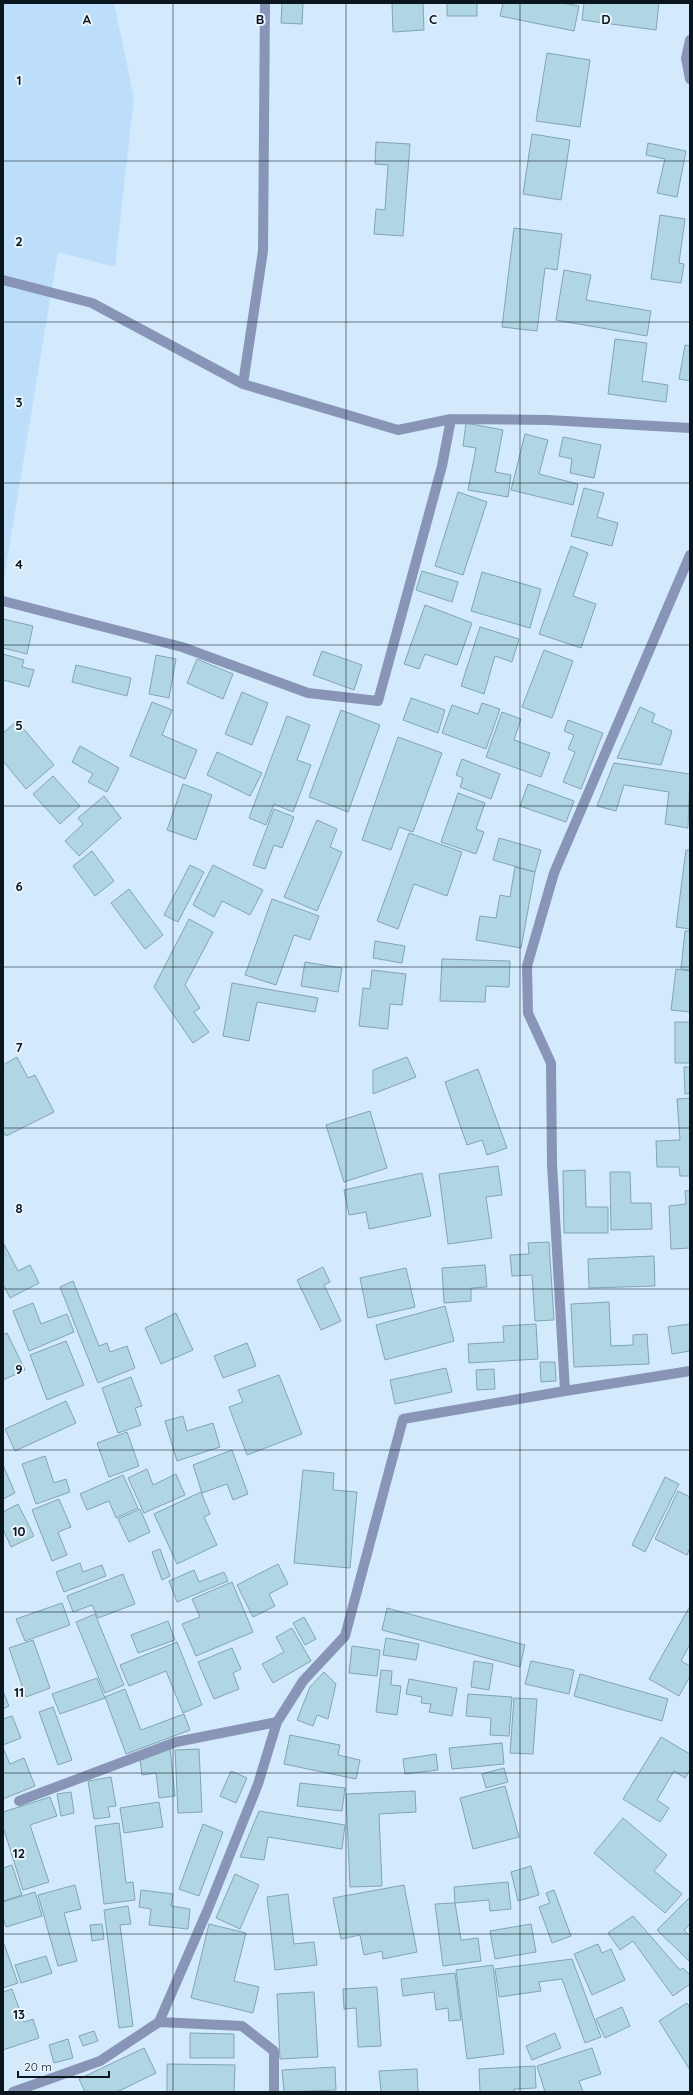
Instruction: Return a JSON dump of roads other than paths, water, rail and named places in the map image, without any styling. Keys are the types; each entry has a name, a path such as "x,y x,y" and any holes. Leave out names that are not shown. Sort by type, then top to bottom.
{"street":[{"path":"243,384 263,251 265,3"},
{"path":"690,40 686,58 690,79"},
{"path":"3,280 92,303 243,384 398,430 451,418 548,420 690,428"},
{"path":"3,601 182,647 308,693 378,701 442,466 451,418"},
{"path":"565,1391 552,1164 551,1063 528,1012 526,966 554,873 690,555"},
{"path":"14,2092 100,2061 159,2022 208,1909 258,1784 276,1722 303,1681 345,1636 403,1419 690,1371"},
{"path":"19,1802 176,1742 276,1722"},
{"path":"159,2022 242,2026 274,2051 274,2092"}]}
